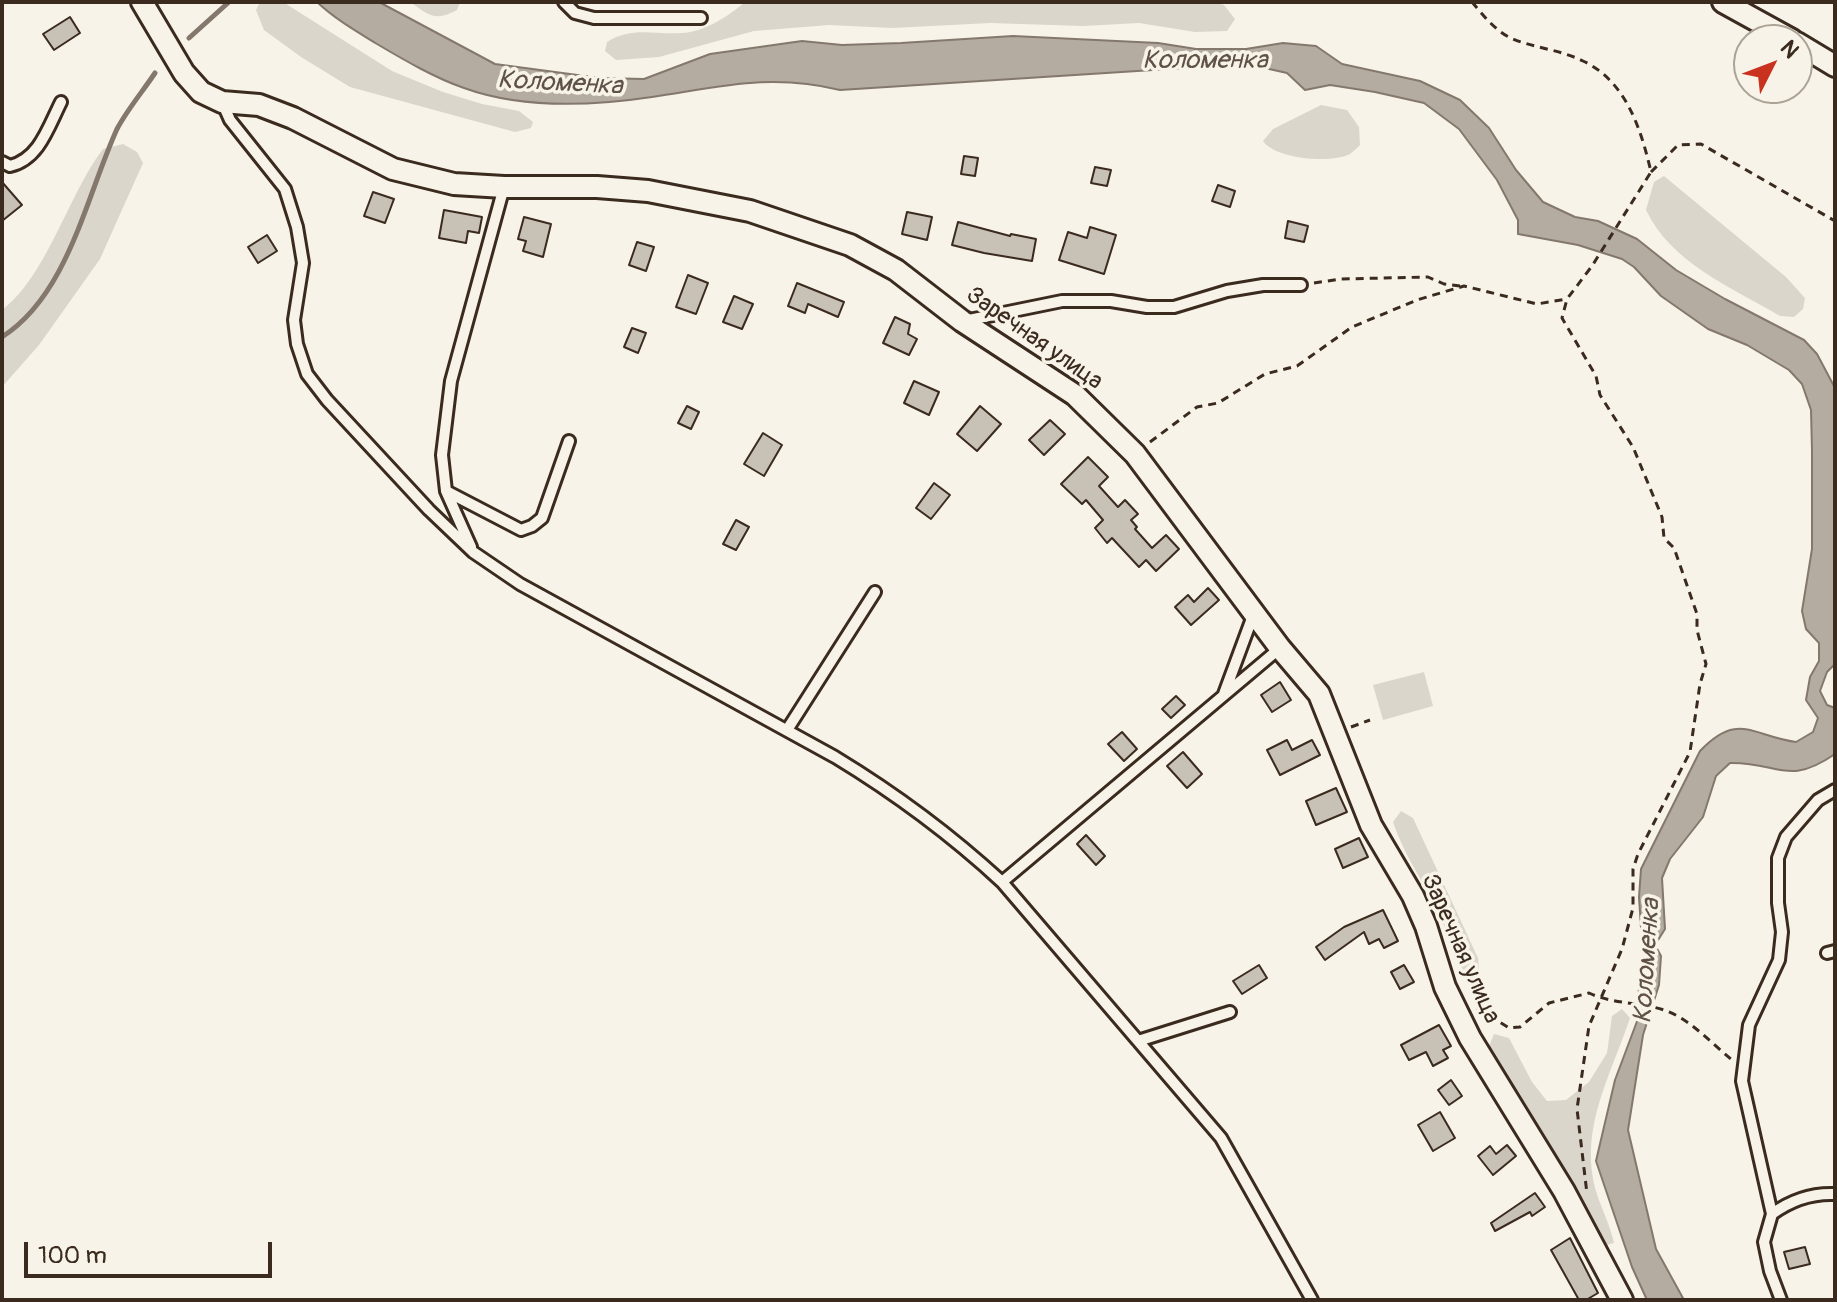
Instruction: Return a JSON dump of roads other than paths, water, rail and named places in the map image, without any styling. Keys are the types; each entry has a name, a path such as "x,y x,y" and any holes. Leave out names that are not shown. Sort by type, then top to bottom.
{"street":[{"name":"Заречная улица","path":"142,2 184,73 201,92 222,102 259,105 293,118 393,169 454,184 648,191 750,211 850,245 896,270 962,321 1075,395 1135,454 1280,648 1319,694 1371,825 1413,896 1445,987 1470,1038 1564,1191 1622,1300"},
{"path":"1723,2 1764,24"},
{"path":"1813,52 1835,66"}],"lane":[{"path":"564,2 575,13 594,18 701,18"},
{"path":"2,162 10,166 23,163 38,148 61,102"},
{"path":"222,102 230,120 285,189 297,227 303,263 294,320 297,344 307,374 327,400 429,510 473,552 520,584 787,730 886,788 959,843 1002,882 1221,1138 1312,1300"},
{"path":"473,552 446,491 442,455 451,381 504,187"},
{"path":"962,321 1062,301 1111,301 1147,307 1174,307 1227,291 1263,285 1301,285"},
{"path":"446,491 521,530 532,526 542,518 569,441"},
{"path":"787,730 875,592"},
{"path":"1223,696 1254,613"},
{"path":"1002,882 1280,648"},
{"path":"1781,1300 1764,1242 1772,1214 1742,1081 1749,1025 1779,960 1782,932 1778,903 1778,858 1786,837 1818,800 1835,790"},
{"path":"1138,1041 1230,1012"},
{"path":"1772,1214 1788,1202 1821,1193 1835,1194"}],"water":[{"name":"Коломенка","path":"317,2 379,2 495,64 600,78 644,79 710,54 802,41 842,45 1013,36 1158,43 1196,49 1246,49 1283,43 1316,46 1342,64 1420,81 1460,100 1489,128 1516,170 1543,202 1575,217 1598,221 1637,239 1676,270 1804,340 1817,354 1835,388 1835,664 1827,672 1820,691 1827,705 1835,708 1835,754 1819,764 1794,771 1730,763 1716,776 1703,817 1670,859 1662,878 1665,929 1655,945 1641,928 1641,869 1700,751 1713,739 1735,729 1796,742 1813,732 1818,718 1806,700 1810,677 1819,661 1819,643 1806,629 1802,611 1812,549 1811,410 1802,384 1789,370 1747,345 1708,329 1661,296 1634,267 1622,259 1578,245 1518,234 1518,220 1497,180 1459,129 1424,103 1330,85 1305,90 1287,73 1247,64 840,90 791,83 745,83 605,102 557,104 509,100 442,79 361,34"},
{"path":"1655,945 1661,956 1659,985 1643,1035 1628,1130 1656,1249 1684,1300 1647,1300 1632,1267 1596,1161 1615,1080 1639,1016 1637,1002 1640,983"}],"waterway":[{"path":"189,38 229,2"},
{"path":"2,337 25,319 59,271 117,129 155,73"}]}
